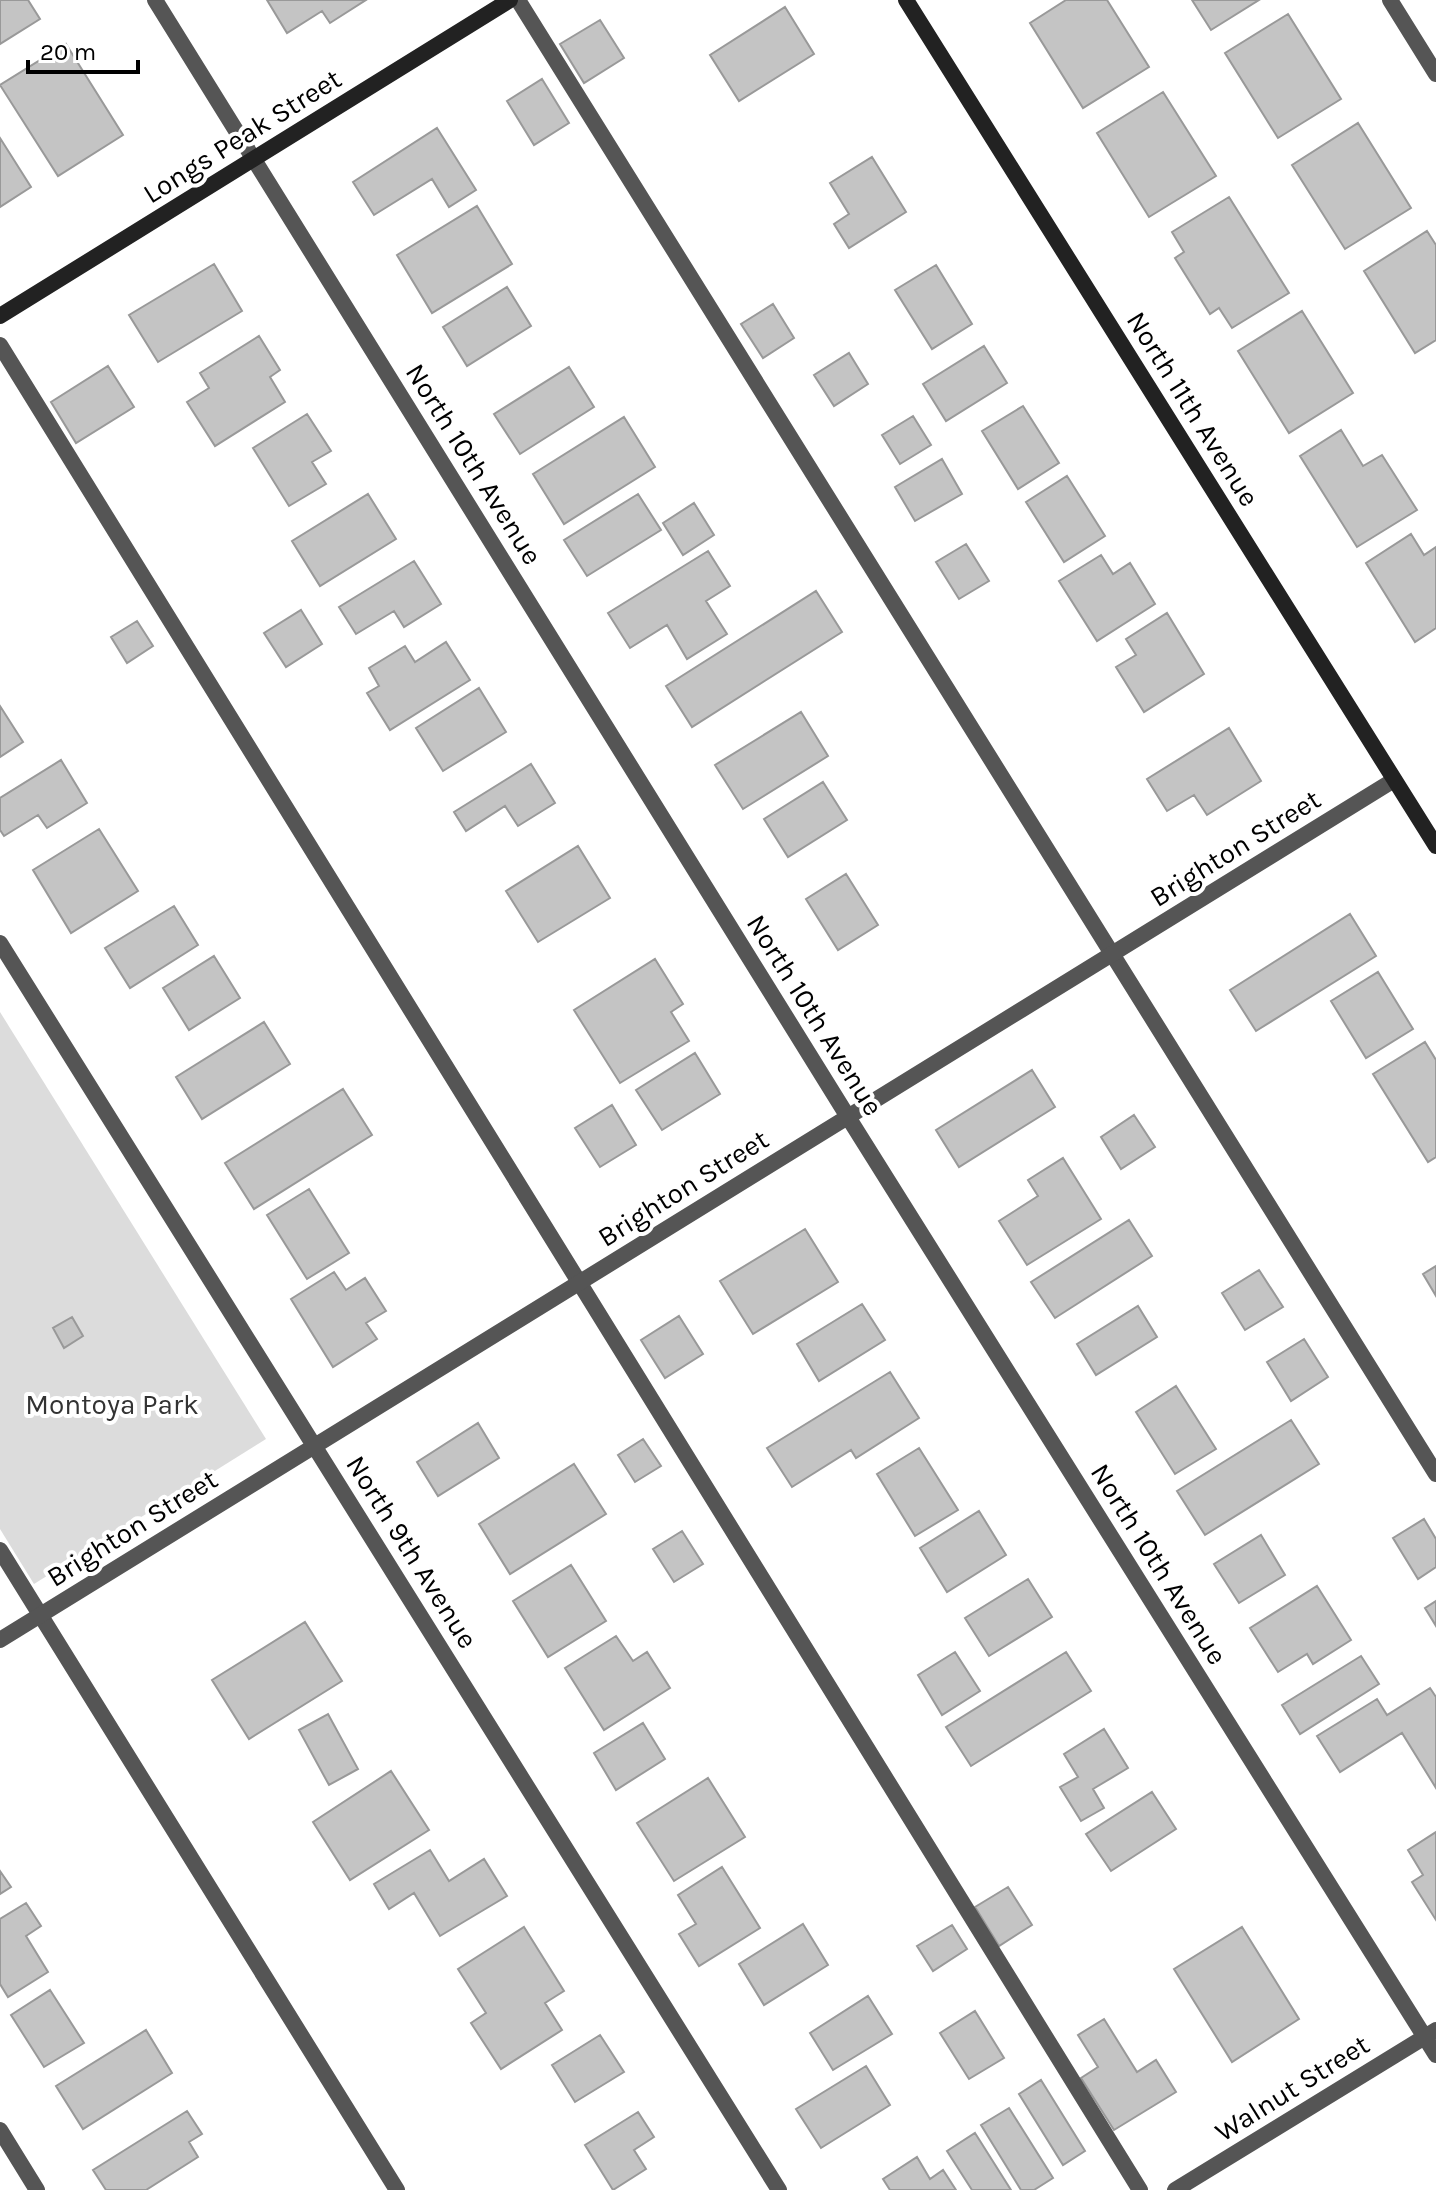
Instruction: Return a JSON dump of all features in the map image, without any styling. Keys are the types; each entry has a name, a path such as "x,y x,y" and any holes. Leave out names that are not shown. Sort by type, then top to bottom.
{"street":[{"name":"North 10th Avenue","path":"155,0 848,1117 1430,2033 1436,2055"},
{"name":"Longs Peak Street","path":"0,316 510,0"},
{"path":"518,0 1436,1474"},
{"name":"North 11th Avenue","path":"906,0 1436,846"},
{"path":"1390,0 1436,74"},
{"path":"0,345 1140,2190"},
{"name":"Brighton Street","path":"0,1640 1394,780"},
{"name":"North 9th Avenue","path":"0,943 779,2190"},
{"path":"0,1550 397,2190"},
{"name":"Walnut Street","path":"1175,2190 1430,2033"},
{"path":"0,2130 37,2190"}],"green space":[{"name":"Montoya Park","path":"0,1012 266,1439 34,1584 0,1529"}],"building":[{"path":"0,0 28,0 40,19 0,44"},
{"path":"267,0 366,0 330,23 322,11 287,33"},
{"path":"1066,0 1107,0 1149,67 1083,108 1030,23"},
{"path":"1192,0 1259,0 1211,30"},
{"path":"785,7 814,54 739,101 710,55"},
{"path":"1288,14 1341,99 1278,138 1225,53"},
{"path":"600,20 624,58 584,83 560,44"},
{"path":"66,44 123,135 58,176 0,85"},
{"path":"542,79 569,123 534,145 507,101"},
{"path":"1163,92 1216,176 1149,217 1097,133"},
{"path":"1358,123 1411,208 1345,249 1292,165"},
{"path":"437,128 476,190 449,207 432,179 374,215 353,182"},
{"path":"0,138 31,187 0,207"},
{"path":"872,157 906,212 849,248 834,224 849,214 830,183"},
{"path":"1229,197 1289,293 1232,328 1219,308 1210,314 1175,258 1184,252 1172,232"},
{"path":"477,206 512,264 432,313 397,255"},
{"path":"1427,231 1436,245 1436,340 1415,353 1364,271"},
{"path":"214,264 242,311 158,362 129,315"},
{"path":"936,265 972,324 932,349 895,290"},
{"path":"507,287 531,326 467,366 443,327"},
{"path":"773,304 794,338 763,358 741,324"},
{"path":"1302,311 1353,393 1289,433 1238,351"},
{"path":"259,336 280,370 270,377 285,402 215,446 187,402 209,388 200,373"},
{"path":"984,346 1007,383 946,421 923,384"},
{"path":"849,353 868,384 834,406 814,375"},
{"path":"108,366 134,407 76,443 51,402"},
{"path":"569,367 594,407 520,454 494,414"},
{"path":"1023,406 1059,463 1018,489 982,431"},
{"path":"307,414 331,451 312,462 326,484 289,506 253,448"},
{"path":"913,416 931,445 900,464 882,435"},
{"path":"624,417 655,467 564,524 533,474"},
{"path":"1341,430 1363,466 1382,455 1417,510 1357,547 1300,456"},
{"path":"942,459 962,494 915,521 895,487"},
{"path":"1067,476 1105,536 1064,562 1026,502"},
{"path":"368,494 396,539 320,586 292,541"},
{"path":"638,494 661,530 587,576 564,540"},
{"path":"694,503 714,535 683,555 663,523"},
{"path":"1411,534 1424,555 1436,547 1436,628 1415,642 1366,563"},
{"path":"966,544 989,581 959,599 936,562"},
{"path":"708,551 730,586 706,601 727,634 687,659 667,625 630,648 608,613"},
{"path":"1101,555 1113,574 1130,563 1155,604 1097,641 1059,581"},
{"path":"414,561 441,604 404,627 394,611 356,634 339,607"},
{"path":"816,591 842,632 692,727 666,686"},
{"path":"301,610 322,644 286,667 264,633"},
{"path":"1167,613 1204,674 1144,712 1116,667 1136,655 1126,639"},
{"path":"137,621 153,646 127,663 111,637"},
{"path":"446,642 470,680 390,730 367,693 379,686 369,668 405,646 415,662"},
{"path":"479,688 506,732 443,771 416,728"},
{"path":"0,706 23,742 0,757"},
{"path":"801,712 828,756 743,809 715,765"},
{"path":"1229,728 1261,781 1207,815 1194,795 1167,811 1147,779"},
{"path":"61,760 87,803 47,828 38,815 4,836 0,830 0,798"},
{"path":"531,764 555,803 518,826 505,806 466,831 454,812"},
{"path":"823,782 847,820 788,857 764,819"},
{"path":"99,829 138,891 71,933 33,870"},
{"path":"578,846 610,898 538,942 506,891"},
{"path":"846,874 878,925 838,950 806,899"},
{"path":"174,906 198,945 130,988 105,948"},
{"path":"1350,914 1376,956 1256,1031 1230,990"},
{"path":"214,956 240,998 189,1030 163,988"},
{"path":"655,959 683,1004 671,1012 689,1041 620,1083 574,1010"},
{"path":"1378,972 1413,1029 1366,1058 1331,1001"},
{"path":"264,1022 290,1064 202,1119 176,1077"},
{"path":"1425,1042 1436,1060 1436,1157 1428,1162 1373,1074"},
{"path":"695,1053 720,1094 662,1130 636,1090"},
{"path":"1032,1070 1055,1107 959,1167 936,1130"},
{"path":"343,1089 372,1135 254,1209 225,1163"},
{"path":"612,1105 636,1145 600,1167 575,1128"},
{"path":"1134,1115 1155,1147 1121,1169 1101,1137"},
{"path":"1063,1158 1101,1219 1027,1265 999,1221 1038,1196 1028,1180"},
{"path":"309,1189 349,1253 307,1279 267,1215"},
{"path":"1129,1220 1152,1256 1055,1318 1031,1282"},
{"path":"805,1229 838,1282 753,1334 720,1281"},
{"path":"1436,1266 1436,1296 1423,1274"},
{"path":"1259,1270 1283,1307 1245,1330 1222,1293"},
{"path":"334,1272 346,1290 365,1278 386,1311 366,1323 377,1339 333,1367 291,1299"},
{"path":"862,1304 885,1340 819,1381 797,1344"},
{"path":"1138,1306 1157,1337 1096,1375 1077,1344"},
{"path":"679,1316 703,1354 665,1378 641,1340"},
{"path":"72,1317 83,1336 64,1348 53,1328"},
{"path":"1304,1339 1328,1377 1291,1401 1267,1362"},
{"path":"890,1372 919,1418 856,1458 851,1450 792,1487 767,1448"},
{"path":"1176,1386 1216,1449 1175,1474 1136,1412"},
{"path":"1291,1420 1319,1464 1205,1535 1177,1491"},
{"path":"478,1423 499,1458 438,1496 417,1462"},
{"path":"643,1439 661,1466 635,1482 618,1455"},
{"path":"919,1448 958,1510 915,1536 877,1474"},
{"path":"574,1464 606,1514 510,1574 479,1524"},
{"path":"979,1511 1006,1555 947,1592 920,1548"},
{"path":"1424,1519 1436,1539 1436,1567 1418,1579 1393,1538"},
{"path":"682,1531 703,1564 674,1582 653,1549"},
{"path":"1261,1535 1285,1575 1239,1603 1214,1564"},
{"path":"571,1565 606,1621 548,1657 513,1601"},
{"path":"1028,1579 1052,1617 989,1656 965,1618"},
{"path":"1317,1586 1351,1640 1313,1664 1307,1654 1278,1672 1250,1628"},
{"path":"1436,1601 1436,1626 1425,1608"},
{"path":"305,1622 342,1681 249,1739 212,1680"},
{"path":"616,1636 633,1661 647,1652 670,1688 604,1730 565,1668"},
{"path":"955,1652 980,1691 942,1715 918,1675"},
{"path":"1066,1652 1091,1691 971,1766 946,1727"},
{"path":"1361,1656 1379,1684 1300,1734 1282,1705"},
{"path":"1430,1688 1436,1697 1436,1788 1402,1733 1340,1772 1317,1736 1377,1699 1387,1715"},
{"path":"328,1714 358,1769 329,1785 299,1730"},
{"path":"643,1723 665,1759 616,1790 594,1753"},
{"path":"1104,1729 1128,1768 1093,1789 1104,1808 1081,1821 1060,1787 1078,1777 1064,1754"},
{"path":"391,1771 429,1830 350,1880 313,1822"},
{"path":"708,1778 745,1837 674,1881 637,1823"},
{"path":"1152,1792 1176,1829 1111,1871 1086,1834"},
{"path":"1436,1832 1436,1920 1412,1882 1423,1875 1408,1850"},
{"path":"430,1850 449,1881 484,1859 507,1896 440,1936 414,1893 389,1909 374,1884"},
{"path":"722,1867 760,1928 699,1966 679,1934 696,1924 678,1895"},
{"path":"0,1871 11,1887 0,1894"},
{"path":"1008,1887 1032,1925 999,1946 975,1907"},
{"path":"26,1903 41,1926 26,1936 48,1972 8,1997 0,1984 0,1919"},
{"path":"803,1924 828,1965 764,2005 739,1964"},
{"path":"952,1925 967,1949 933,1971 917,1946"},
{"path":"524,1927 564,1991 545,2003 562,2030 501,2069 471,2023 486,2013 458,1969"},
{"path":"1242,1927 1299,2019 1232,2062 1174,1969"},
{"path":"50,1990 84,2043 44,2067 11,2015"},
{"path":"868,1996 892,2034 833,2070 810,2033"},
{"path":"975,2011 1004,2058 969,2079 940,2033"},
{"path":"1104,2019 1137,2072 1156,2060 1176,2092 1114,2130 1081,2078 1098,2067 1078,2035"},
{"path":"146,2030 172,2073 83,2129 56,2086"},
{"path":"600,2035 624,2072 575,2102 552,2065"},
{"path":"866,2066 890,2105 821,2148 796,2109"},
{"path":"1041,2080 1085,2151 1063,2165 1019,2094"},
{"path":"1009,2108 1053,2178 1034,2190 1021,2190 981,2125"},
{"path":"187,2111 202,2134 189,2142 198,2157 146,2190 106,2190 93,2170"},
{"path":"638,2112 654,2137 634,2150 646,2169 613,2190 585,2145"},
{"path":"975,2133 1011,2190 972,2190 947,2151"},
{"path":"917,2157 930,2179 943,2170 956,2190 890,2190 883,2179"}]}
